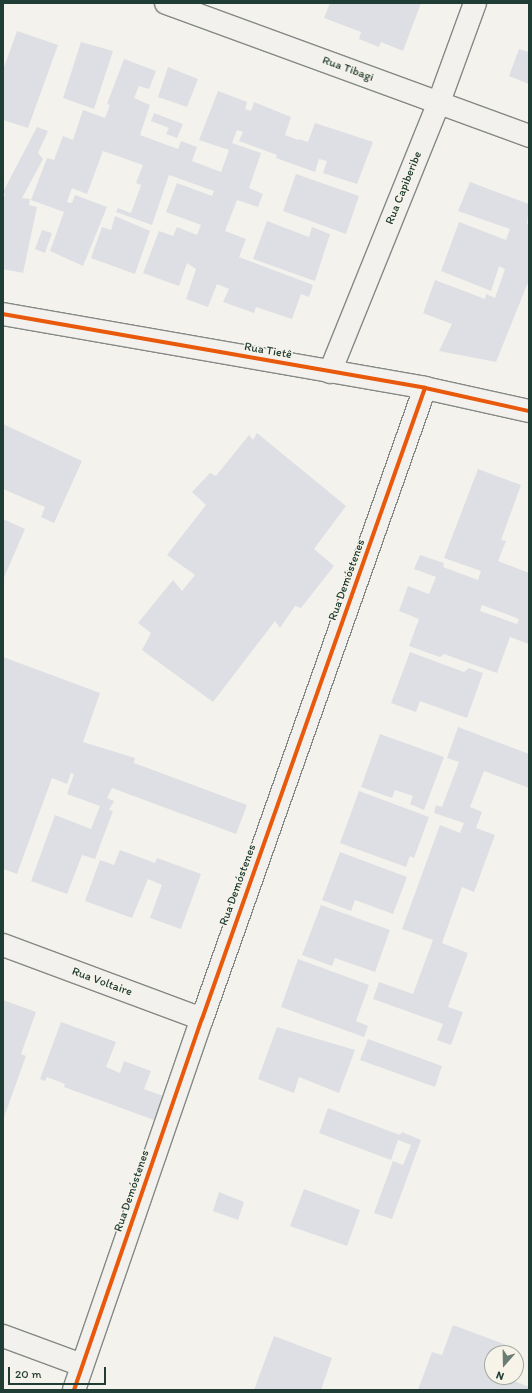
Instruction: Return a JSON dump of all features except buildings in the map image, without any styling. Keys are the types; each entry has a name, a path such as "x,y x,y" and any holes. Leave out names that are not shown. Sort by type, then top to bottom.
{"street":[{"name":"Rua Tibagi","path":"166,3 529,136"},
{"name":"Rua Capiberibe","path":"330,372 439,102 474,3"},
{"name":"Rua Tietê","path":"3,314 425,388 529,411"},
{"name":"Rua Demóstenes","path":"74,1390 202,1019 425,388"},
{"name":"Rua Voltaire","path":"3,945 202,1019"},
{"path":"3,1336 82,1365"}],"cycle path":[{"path":"3,314 425,388 529,411"},
{"path":"74,1390 202,1019 425,388"}]}
